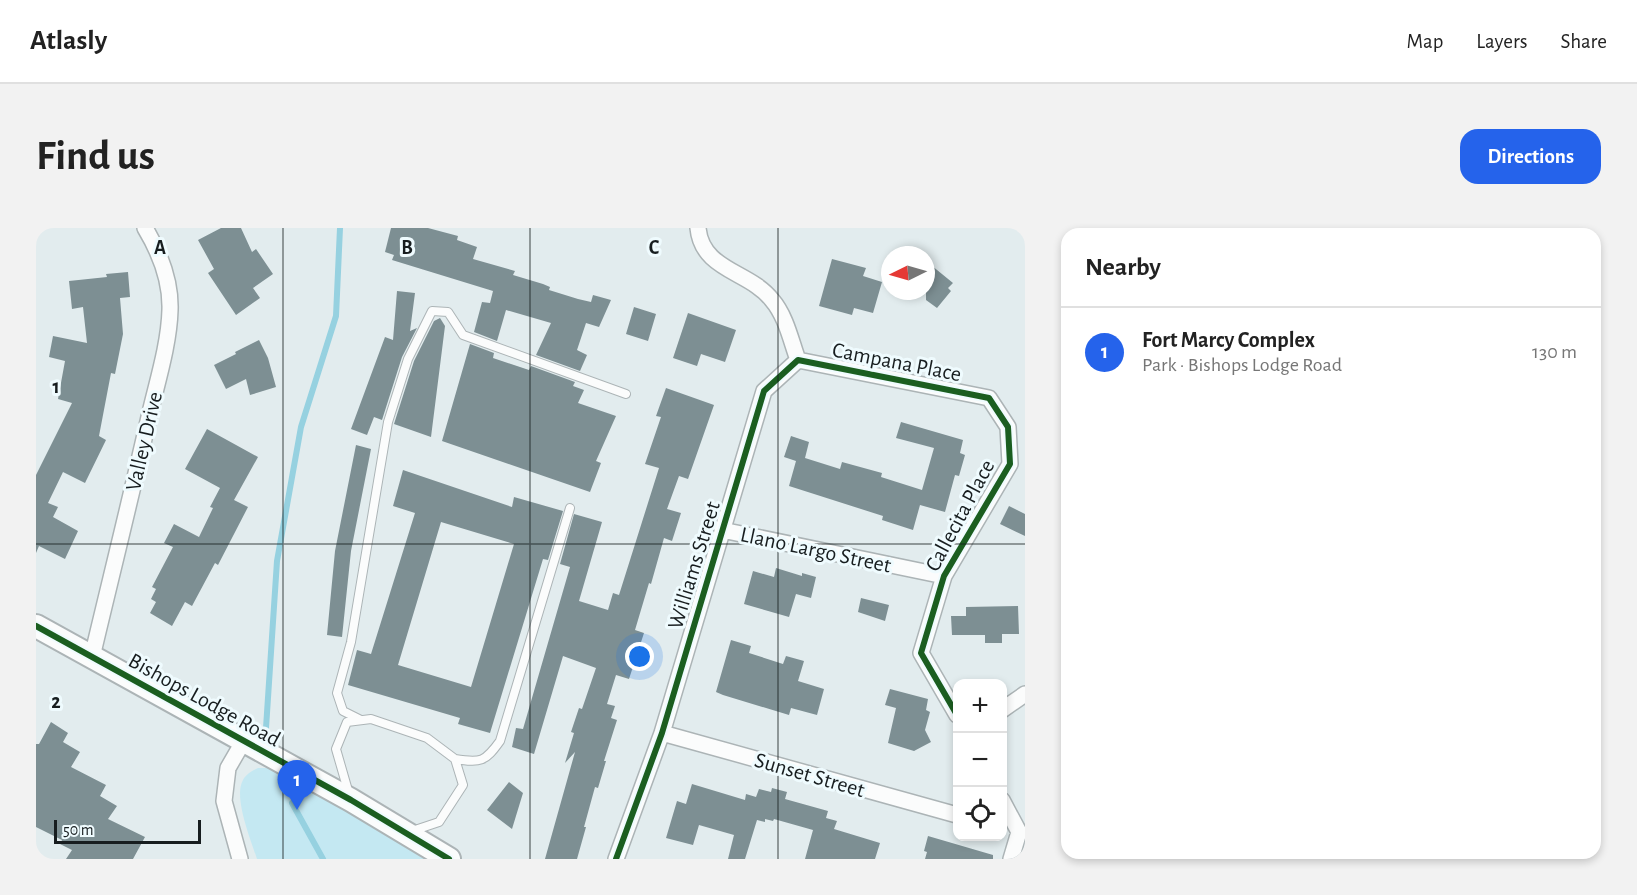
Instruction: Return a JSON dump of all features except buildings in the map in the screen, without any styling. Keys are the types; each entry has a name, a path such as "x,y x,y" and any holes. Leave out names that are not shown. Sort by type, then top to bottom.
{"street":[{"name":"Valley Drive","path":"92,657 169,325 170,301 167,278 145,228"},
{"path":"698,228 702,245 710,257 764,291 772,299 779,310 798,360"},
{"name":"Campana Place","path":"798,360 989,398"},
{"name":"Williams Street","path":"616,859 662,733 765,391 798,360"},
{"name":"Callecita Place","path":"953,708 921,653 944,576 1010,464 1008,428 989,398"},
{"name":"Llano Largo Street","path":"722,530 944,576"},
{"name":"Bishops Lodge Road","path":"36,626 351,800 449,859"},
{"path":"1007,707 1025,694"},
{"name":"Sunset Street","path":"662,733 953,814"},
{"path":"240,859 224,801 228,768 243,742"},
{"path":"1007,808 1022,833"},
{"path":"1007,829 1022,833"},
{"path":"1011,859 1022,833"}],"lane":[{"path":"361,720 343,711 338,693 351,642 388,422 408,359 432,310 448,312 463,335 626,394"},
{"path":"351,800 336,749 346,722 371,719 427,738 455,759 475,762 490,755 500,741 570,508"},
{"path":"408,833 439,822 463,785 455,759"}],"shaded area":[{"path":"258,768 271,768 439,859 257,859 241,807 240,787 244,778"}],"waterway":[{"path":"266,728 277,561 301,427 336,316 340,228"},
{"path":"292,803 323,859"}],"cycle path":[{"path":"616,859 662,733 764,391 798,360 989,398 1008,427 1010,464 944,576 921,653 953,708"},
{"path":"36,626 351,800 449,859"}],"place":[{"name":"Fort Marcy Complex","path":"297,810"}]}
